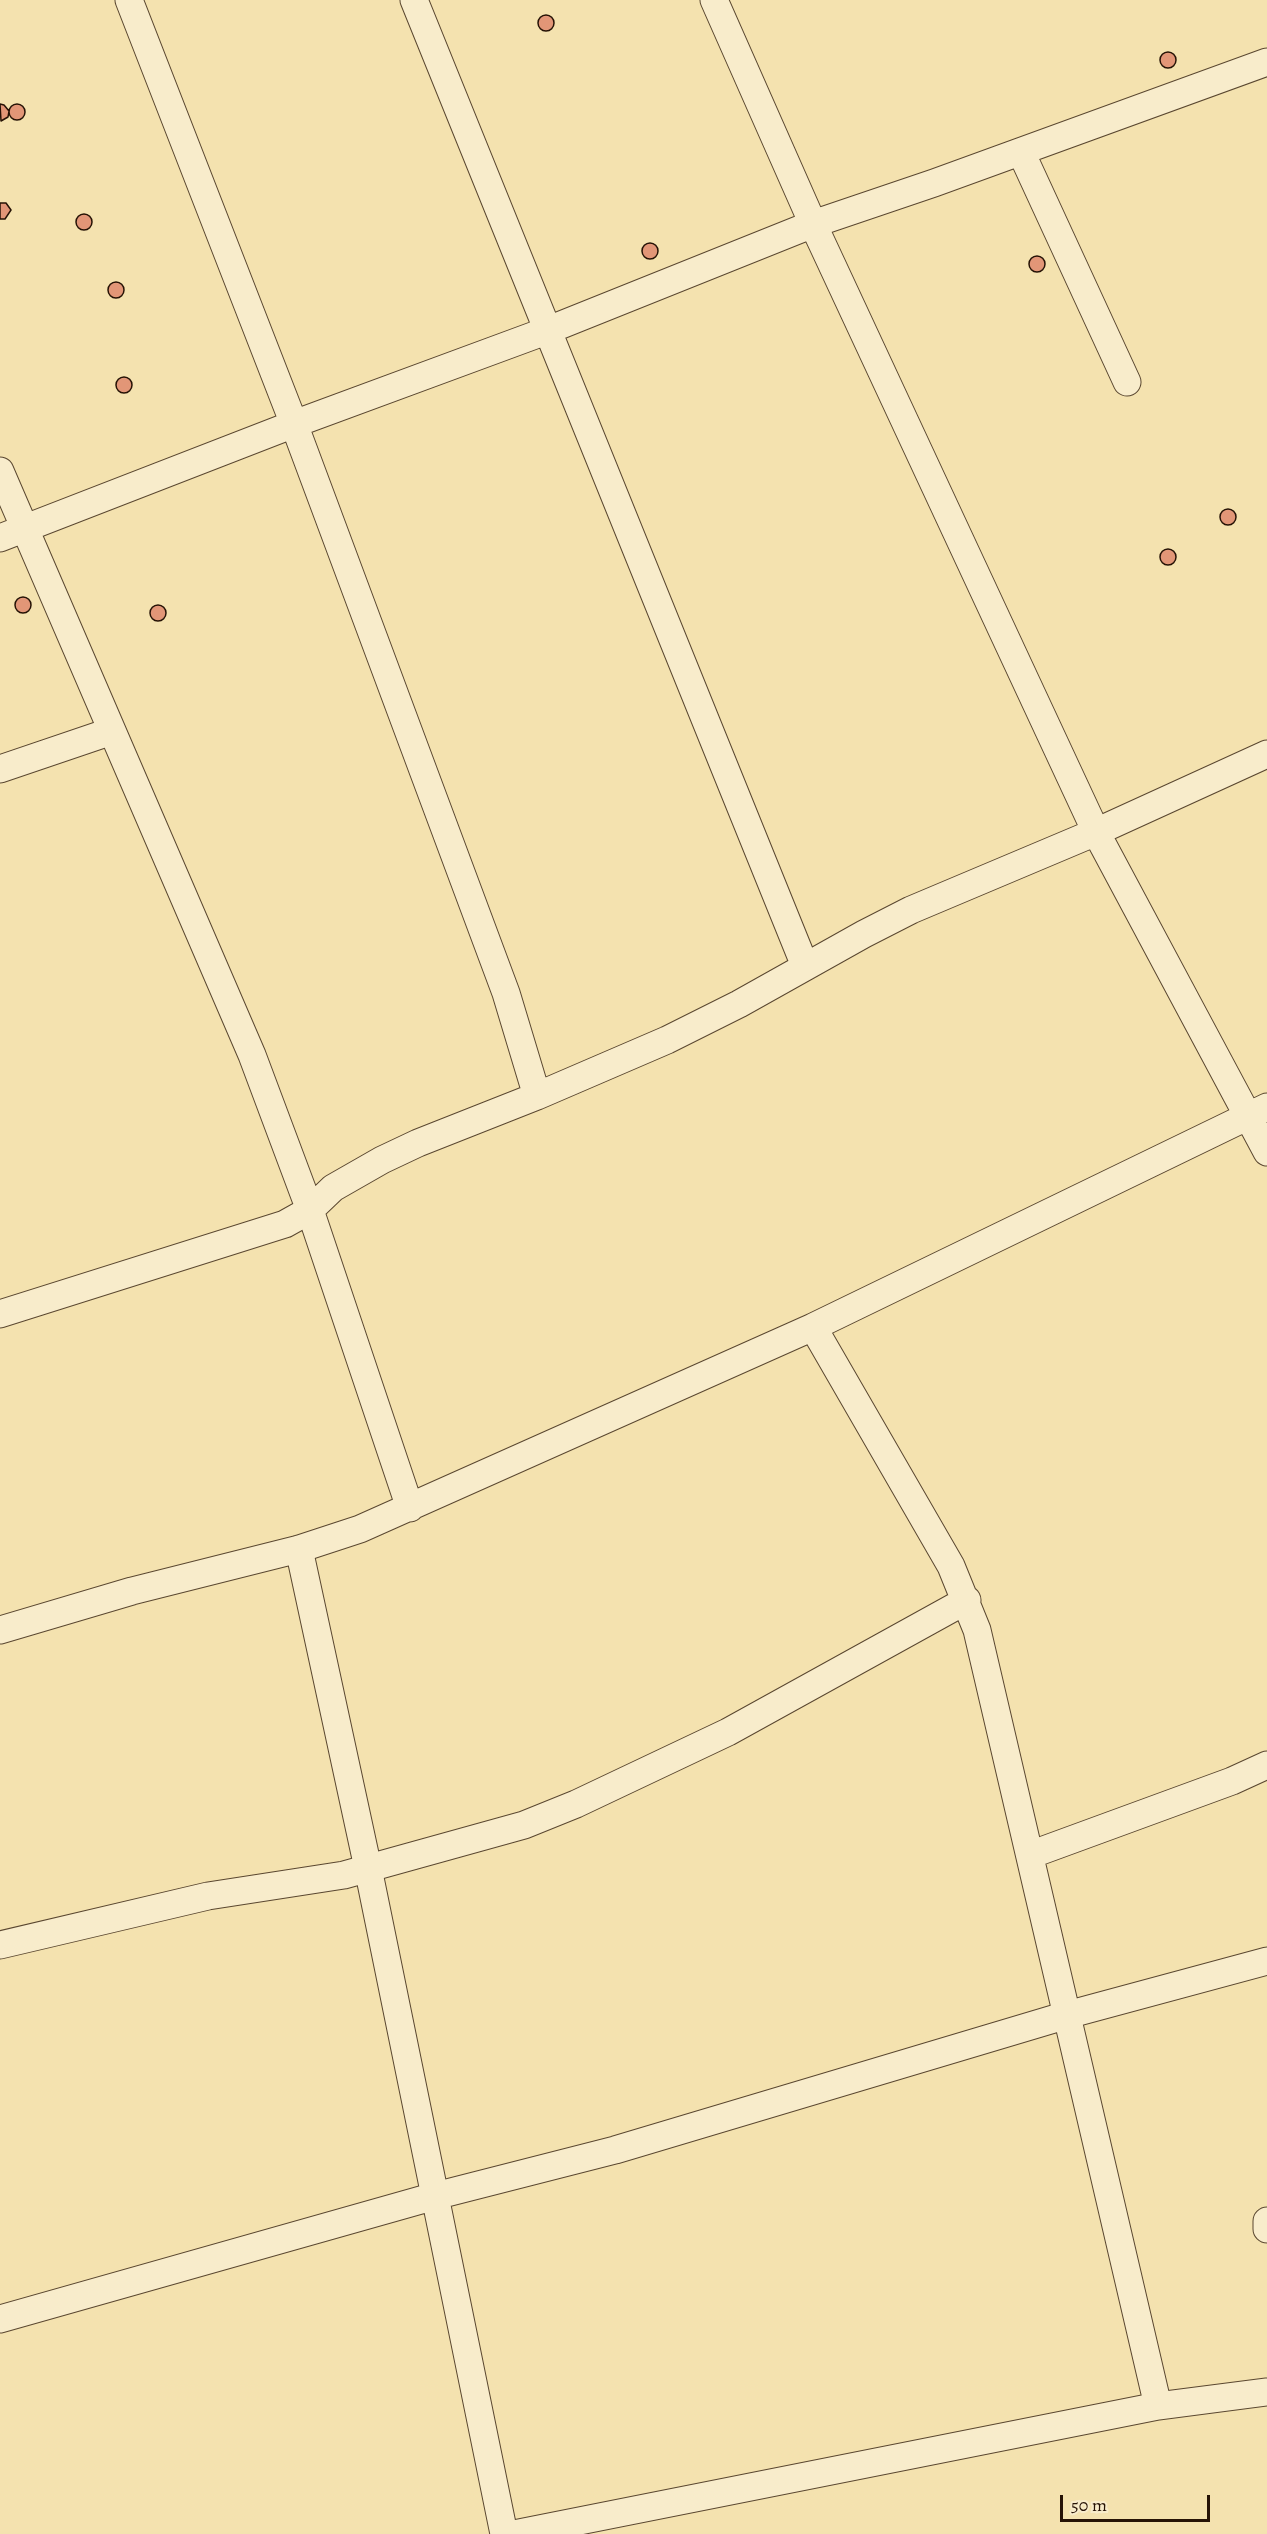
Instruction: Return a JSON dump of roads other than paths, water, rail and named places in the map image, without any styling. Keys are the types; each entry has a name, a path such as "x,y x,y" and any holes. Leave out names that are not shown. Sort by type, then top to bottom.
{"street":[{"path":"129,0 294,424 506,993 537,1096"},
{"path":"414,0 546,331 806,966"},
{"path":"714,0 813,224 1096,832 1257,1112 1267,1152"},
{"path":"12,534 294,424 546,331 813,224 1021,152 1267,62"},
{"path":"1021,152 1127,382"},
{"path":"0,471 12,534 111,731 252,1055 310,1210 410,1508"},
{"path":"0,769 111,731"},
{"path":"0,1314 285,1224 310,1210 333,1188 382,1160 667,1040 739,1004 911,910 1096,832 1267,754"},
{"path":"0,1630 132,1591 299,1549 360,1529 813,1328 1257,1112"},
{"path":"813,1328 951,1566 967,1600 988,1670 1158,2406"},
{"path":"299,1549 368,1868 504,2534"},
{"path":"0,1945 208,1896 290,1882 321,1880 524,1825 576,1804 728,1732 967,1600"},
{"path":"1030,1855 1232,1782 1267,1765"},
{"path":"0,2319 435,2196 615,2150 1067,2015 1267,1961"},
{"path":"1267,2221 1267,2229"},
{"path":"514,2534 1158,2406 1267,2392"}]}
